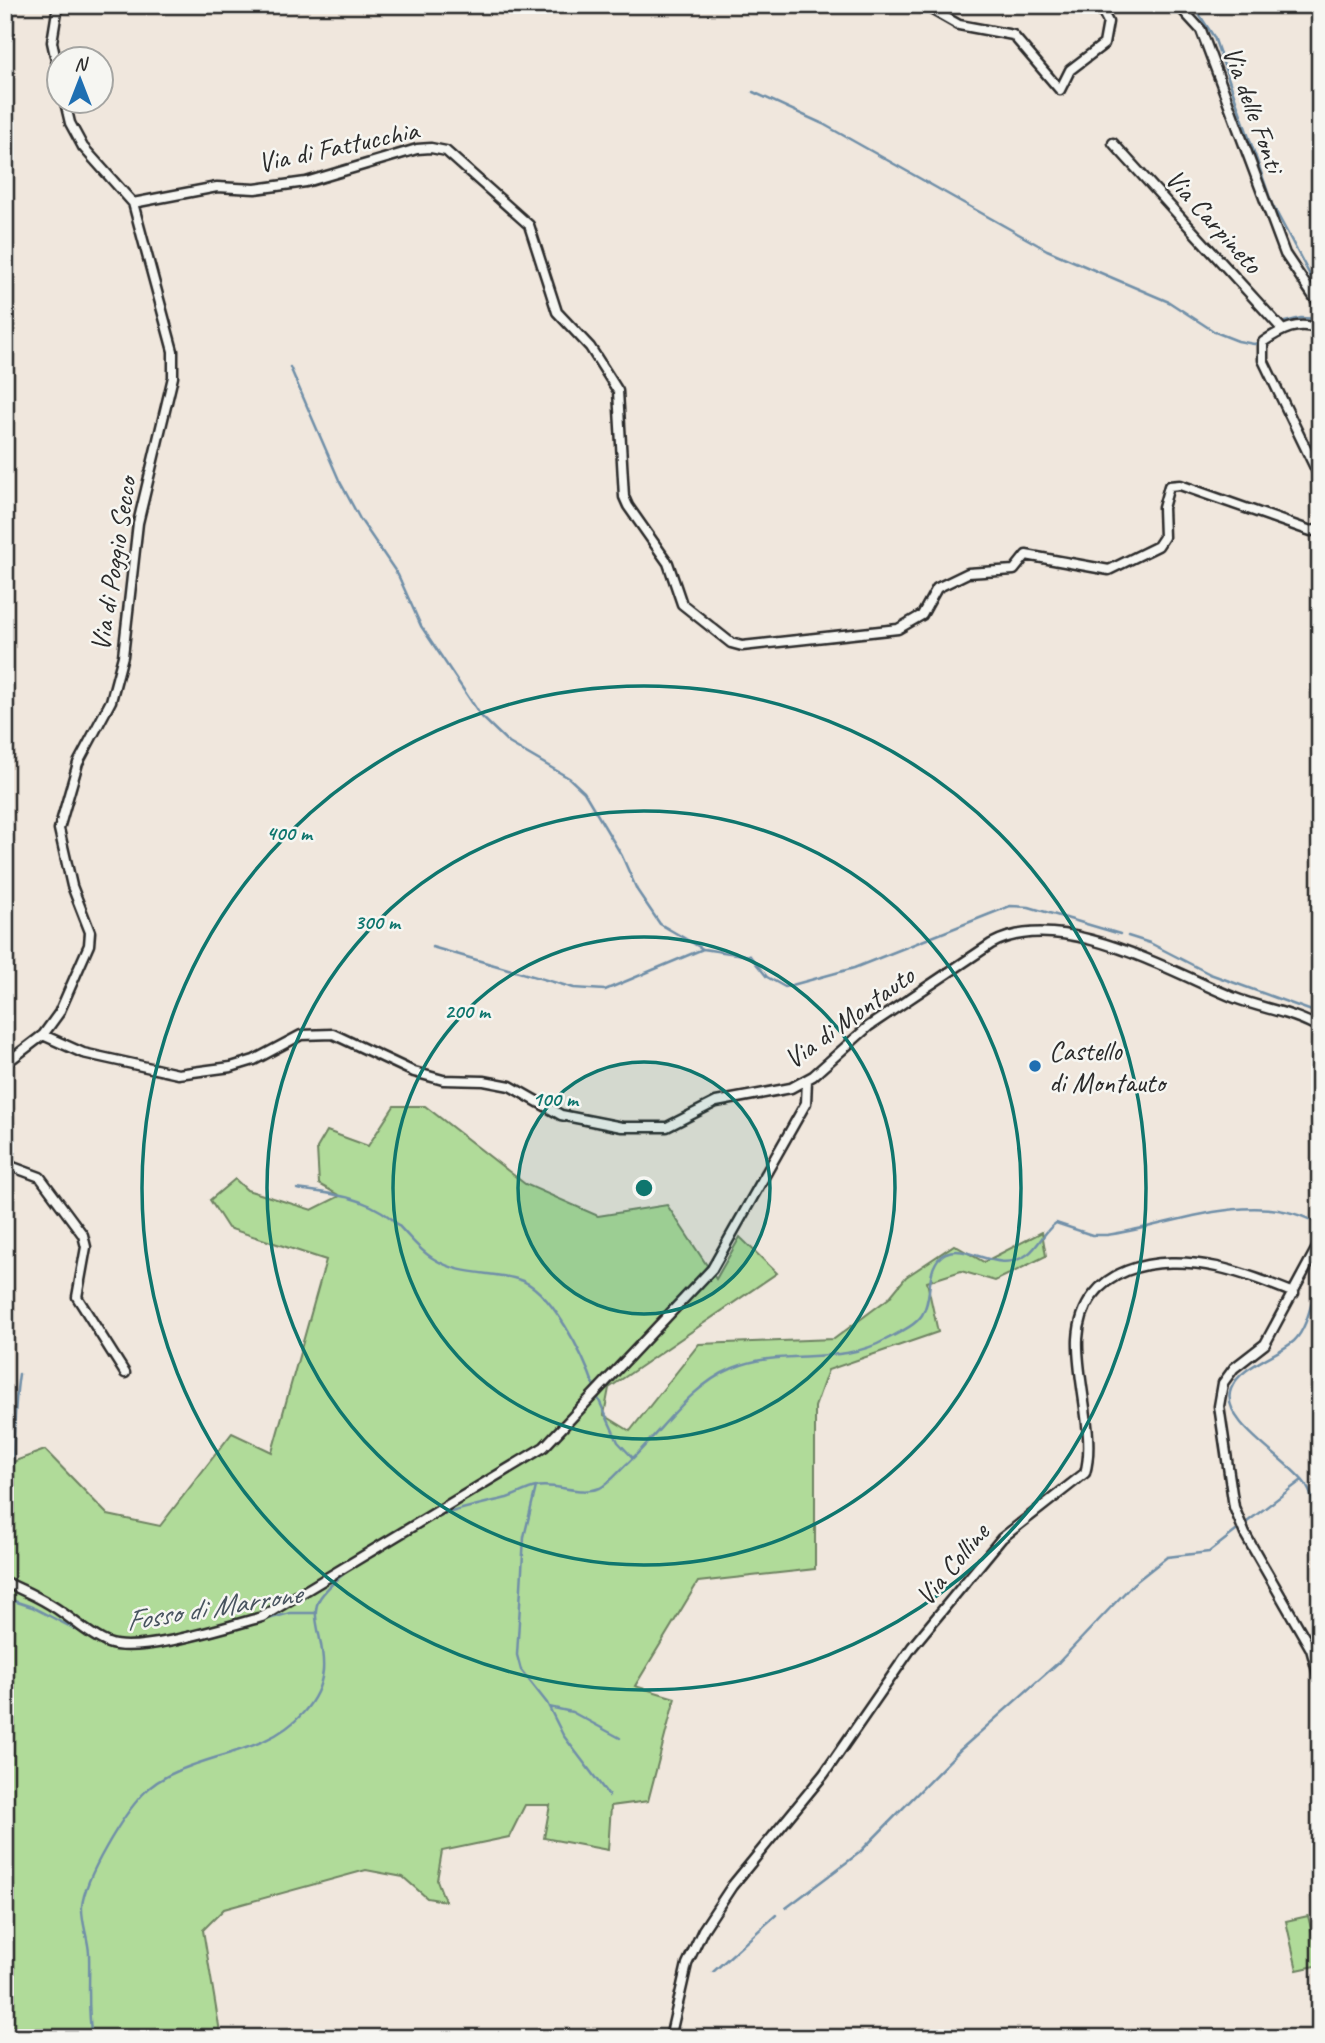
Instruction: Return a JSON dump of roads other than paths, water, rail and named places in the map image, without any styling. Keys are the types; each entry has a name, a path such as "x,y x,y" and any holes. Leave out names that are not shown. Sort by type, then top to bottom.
{"street":[{"path":"53,46 58,5"},
{"path":"924,5 959,25 1013,35 1059,90 1070,71 1104,44 1108,22 1099,5"},
{"name":"Via delle Fonti","path":"1178,5 1201,30 1285,254 1320,306"},
{"name":"Via di Poggio Secco","path":"43,1035 59,1013 89,945 90,932 72,887 59,829 78,763 111,701 120,667 138,523 173,377 173,351 133,204 83,147 68,116"},
{"name":"Via Carpineto","path":"1113,144 1282,329"},
{"name":"Via di Fattucchia","path":"133,204 217,187 255,189 306,182 417,149 446,151 529,225 557,312 590,347 618,391 624,497 628,506 668,564 682,604 730,643 742,646 898,629 922,615 937,588 968,573 1014,570 1026,555 1109,570 1158,546 1164,537 1163,509 1168,486 1180,485 1311,531 1320,529"},
{"path":"5,151 8,155 5,163"},
{"path":"1320,329 1308,325 1282,329 1263,342 1263,360 1320,478"},
{"name":"Via di Montauto","path":"43,1035 83,1053 178,1074 232,1067 254,1060 301,1035 334,1034 414,1072 443,1080 484,1081 510,1086 561,1115 622,1127 667,1128 716,1102 791,1088 823,1070 869,1026 991,944 1000,939 1039,933 1110,945 1140,955 1231,996 1294,1015 1320,1028"},
{"path":"5,1064 43,1035"},
{"path":"5,1582 40,1599 91,1634 121,1647 141,1646 225,1627 262,1617 544,1447 712,1269 806,1103 807,1080"},
{"path":"5,1164 40,1177 83,1235 86,1247 77,1297 125,1373"},
{"path":"1320,1242 1265,1344 1234,1368 1223,1383 1219,1406 1234,1507 1245,1534 1311,1649 1320,1682"},
{"name":"Via Colline","path":"670,2038 687,1964 704,1930 732,1886 824,1774 912,1647 1002,1538 1085,1473 1088,1447 1078,1341 1084,1306 1094,1291 1125,1271 1156,1263 1215,1266 1294,1293"}],"waterway":[{"path":"1193,5 1214,37 1272,204 1320,294"},
{"path":"1199,12 1205,5"},
{"path":"1276,5 1305,12 1320,11"},
{"path":"753,92 823,124 1047,250 1169,302 1215,332 1238,341 1254,344 1261,342"},
{"path":"1281,323 1301,318 1320,319"},
{"path":"290,367 339,480 360,519 398,575 421,626 481,716 509,743 569,778 584,792 622,856 637,890 660,924 703,949 750,956 767,977 785,987 854,968 1010,906 1029,907 1120,934"},
{"path":"1128,936 1150,943 1210,974 1320,1014"},
{"path":"432,947 574,988 605,990 703,949"},
{"path":"297,1189 334,1194 359,1201 382,1212 423,1251 444,1264 464,1271 517,1279 530,1285 554,1309 565,1326 595,1389"},
{"name":"Fosso di Marrone","path":"435,1517 507,1498 536,1487 585,1491 600,1488 640,1451 689,1398 717,1376 752,1362 850,1352 869,1347 911,1326 926,1308 932,1273 939,1258 946,1253 964,1252 1006,1262 1028,1254 1056,1223 1092,1235 1107,1235 1214,1212 1242,1209 1269,1209 1295,1214 1320,1225"},
{"path":"1320,1277 1299,1335 1287,1346 1242,1374 1231,1389 1230,1402 1245,1427 1298,1475 1312,1496 1317,1525 1320,1601"},
{"path":"5,1550 11,1506 19,1374"},
{"path":"597,1396 618,1442 633,1458"},
{"path":"1247,1522 1302,1480"},
{"path":"536,1487 524,1537 517,1655 521,1670 547,1703 563,1735 609,1796"},
{"path":"786,1908 859,1853 960,1750 1059,1662 1133,1584 1167,1557 1209,1552 1236,1531"},
{"path":"92,2038 89,1953 82,1906 90,1879 106,1847 135,1804 155,1784 173,1773 260,1743 290,1725 303,1713 316,1695 322,1678 322,1647 316,1609 320,1598 355,1565"},
{"name":"Fosso di Marrone","path":"5,1598 32,1607 90,1637"},
{"name":"Fosso di Marrone","path":"225,1631 290,1613 317,1613"},
{"path":"549,1707 572,1712 620,1738"},
{"path":"713,1972 776,1915"}],"place":[{"name":"Castello di Montauto","path":"1035,1066"}]}
